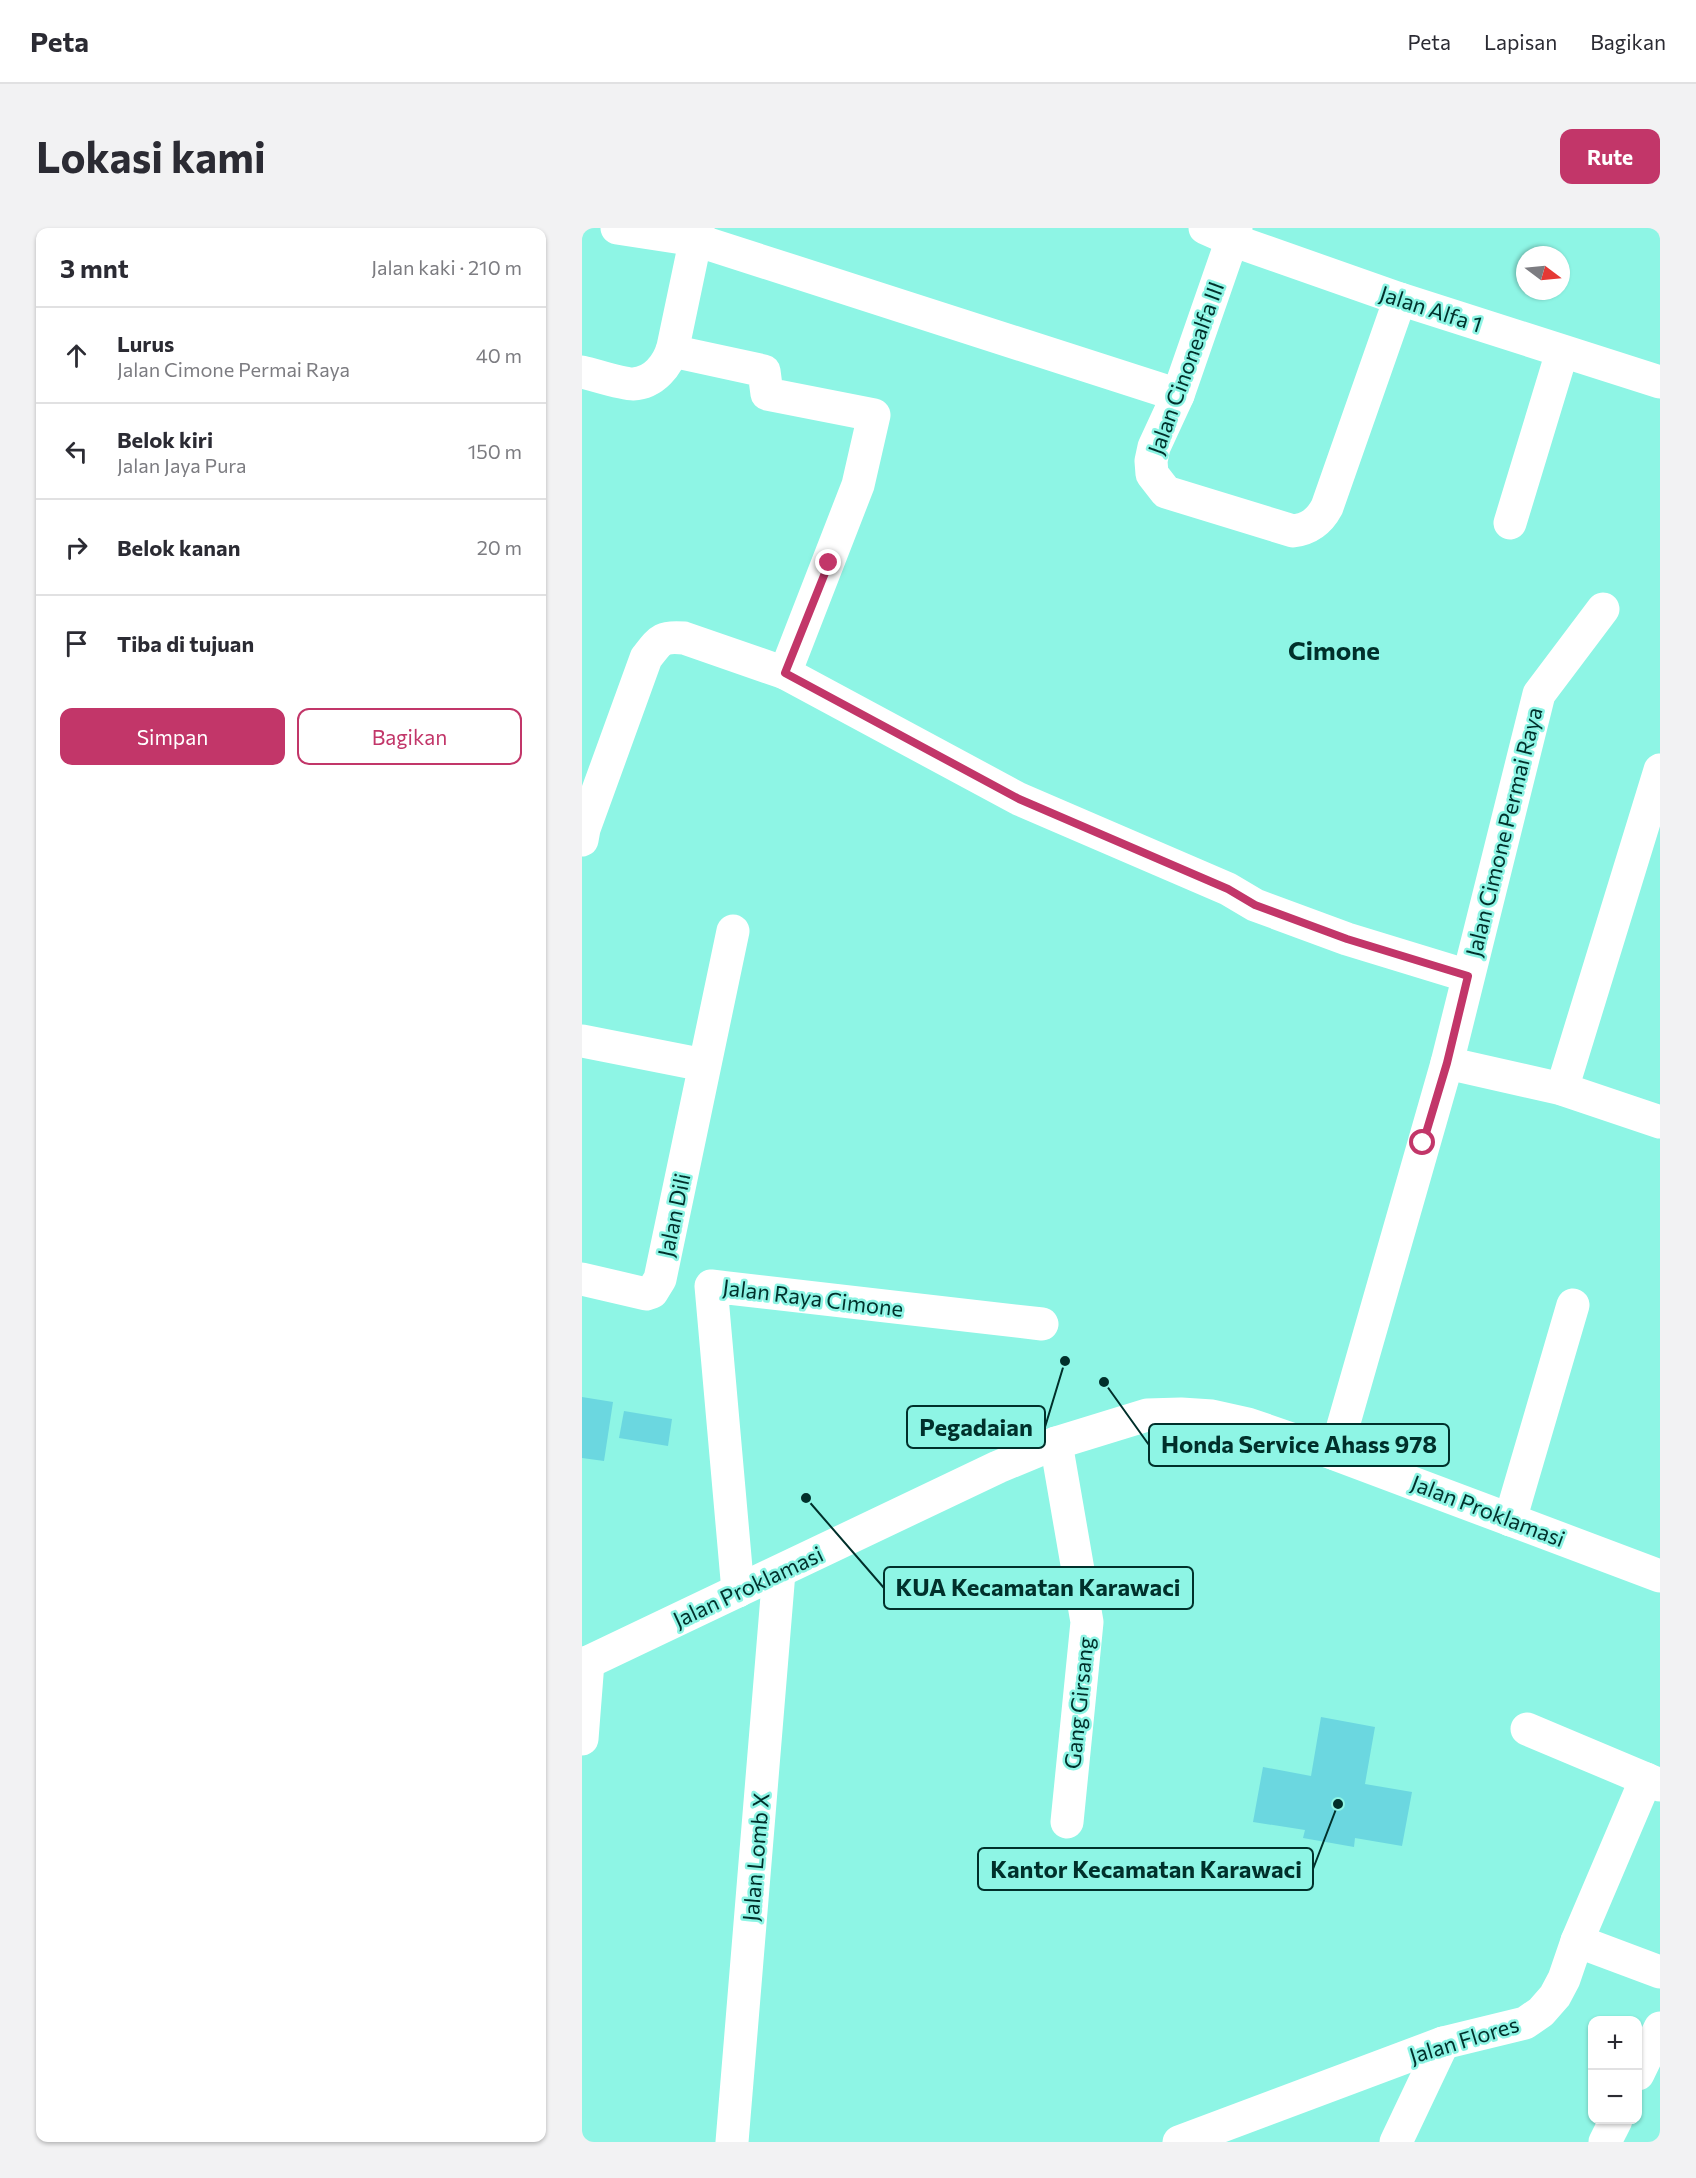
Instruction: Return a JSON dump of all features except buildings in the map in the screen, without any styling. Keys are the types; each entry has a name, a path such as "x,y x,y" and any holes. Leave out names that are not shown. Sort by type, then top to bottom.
{"street":[{"path":"617,228 697,234 1178,395"},
{"name":"Jalan Alfa 1","path":"1224,232 1400,299 1660,382"},
{"name":"Jalan Cinonealfa III","path":"1224,232 1178,395 1150,461 1152,474 1166,492 1293,531 1305,530 1322,517 1400,299"},
{"path":"582,372 633,384 661,372 672,351 697,234"},
{"path":"672,351 764,371 767,394 874,415 858,485 785,673"},
{"path":"1510,523 1562,352"},
{"name":"Jalan Cimone Permai Raya","path":"1335,1454 1447,1063 1539,694 1603,609"},
{"path":"582,840 584,828 646,658 656,645 668,636 684,638 785,673 1019,799 1228,889 1255,905 1347,939 1468,976"},
{"path":"1562,1089 1660,770"},
{"name":"Jalan Dili","path":"582,1280 646,1294 652,1292 657,1286 733,931"},
{"path":"582,1041 704,1065"},
{"path":"1447,1063 1562,1089 1660,1122"},
{"name":"Jalan Raya Cimone","path":"738,1591 711,1286 1042,1324"},
{"path":"1510,1520 1573,1305"},
{"name":"Jalan Proklamasi","path":"585,1664 998,1467 1056,1443 1147,1415 1212,1416 1248,1424 1335,1454 1660,1576"},
{"name":"Gang Girsang","path":"1056,1443 1087,1622 1067,1822"},
{"name":"Jalan Lomb X","path":"732,2142 779,1572"},
{"path":"582,1739 585,1664"},
{"path":"1527,1729 1653,1782"},
{"name":"Jalan Flores","path":"1179,2142 1223,2134 1443,2043 1525,2023 1541,2012 1555,1996 1564,1978 1577,1941 1653,1782"},
{"path":"1577,1941 1660,1972"},
{"path":"1640,2070 1660,2028"},
{"path":"1396,2142 1443,2043"},
{"path":"1605,2142 1614,2124"}],"place":[{"name":"Pegadaian","path":"1065,1361"},
{"name":"Honda Service Ahass 978","path":"1104,1382"},
{"name":"KUA Kecamatan Karawaci","path":"806,1498"},
{"name":"Kantor Kecamatan Karawaci","path":"1338,1804"}],"district":[{"name":"Cimone","path":"1334,651"}],"route":[{"path":"829,563 785,673 1019,799 1228,889 1255,905 1347,939 1468,976 1447,1063 1423,1143"}]}
